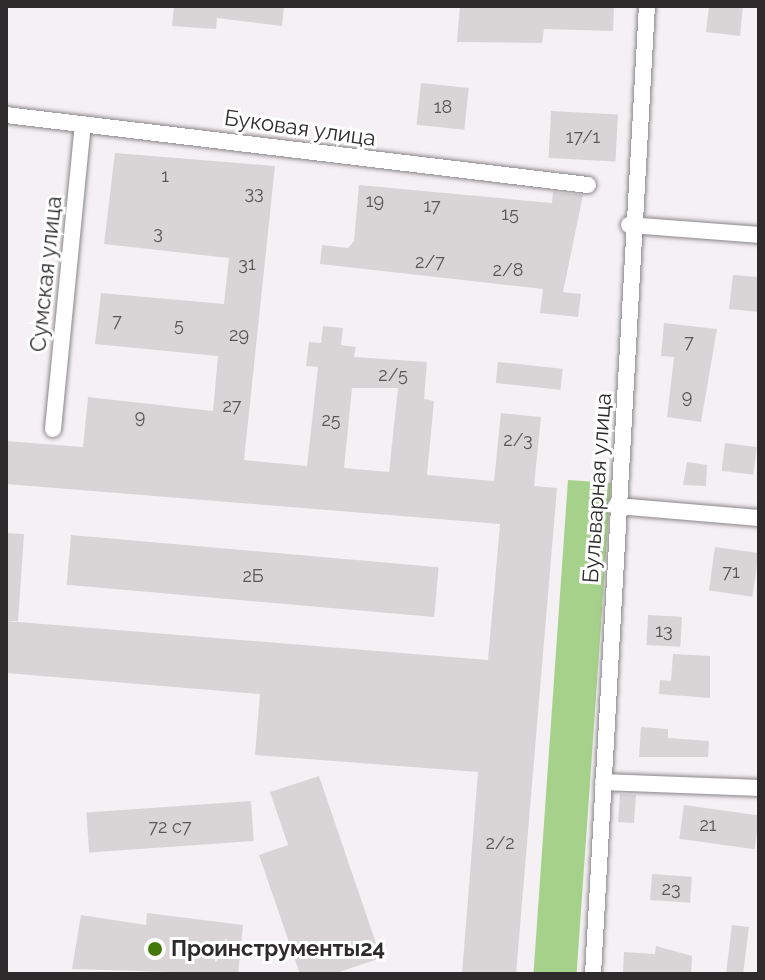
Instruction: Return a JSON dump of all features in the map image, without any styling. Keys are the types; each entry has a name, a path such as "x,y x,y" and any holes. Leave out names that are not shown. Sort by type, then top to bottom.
{"street":[{"name":"Бульварная улица","path":"593,974 629,225 647,6"},
{"name":"Буковая улица","path":"6,115 588,185"},
{"name":"Сумская улица","path":"53,429 83,124"},
{"path":"629,225 759,235"},
{"path":"616,506 759,518"},
{"path":"603,782 759,788"}],"green space":[{"path":"568,480 611,483 577,974 533,974"}],"building":[{"path":"174,6 284,6 282,26 217,18 216,29 172,26"},
{"path":"460,6 614,6 613,31 544,29 542,43 457,42"},
{"path":"709,6 743,6 740,36 706,32"},
{"path":"421,83 469,88 464,130 417,125"},
{"path":"551,111 618,115 615,161 549,158"},
{"path":"115,153 275,166 244,460 307,466 318,367 306,366 309,342 321,343 323,326 343,328 341,345 356,347 354,357 427,362 424,399 434,401 427,475 494,481 501,413 541,417 534,486 557,488 516,974 462,974 478,772 255,755 260,694 6,673 6,621 488,660 500,524 6,484 6,441 83,447 88,397 213,411 218,356 95,344 101,293 224,304 229,258 104,244","holes":["352,388 398,388 389,472 344,468"]},
{"path":"359,185 552,203 553,192 583,195 563,292 581,294 578,317 540,313 543,289 320,264 322,245 348,248 354,241"},
{"path":"733,275 759,277 759,312 729,309"},
{"path":"664,323 717,329 701,422 667,417 674,357 661,356"},
{"path":"498,362 563,369 560,390 496,383"},
{"path":"725,443 757,447 753,475 722,471"},
{"path":"687,462 707,465 706,486 683,485"},
{"path":"6,533 24,534 18,621 6,621"},
{"path":"71,535 439,567 434,617 67,585"},
{"path":"715,547 759,553 752,597 709,591"},
{"path":"648,615 682,617 680,647 646,645"},
{"path":"673,654 710,656 710,698 659,694 660,680 671,681"},
{"path":"641,727 668,729 668,738 709,741 708,757 639,757"},
{"path":"319,776 381,958 333,974 300,974 259,855 288,845 270,792"},
{"path":"620,794 636,795 634,823 618,822"},
{"path":"251,801 254,841 89,852 86,813"},
{"path":"684,805 759,816 755,849 679,839"},
{"path":"652,874 692,877 690,903 650,900"},
{"path":"147,913 243,925 238,974 72,969 81,915 146,925"},
{"path":"732,925 749,927 743,974 726,974"},
{"path":"656,946 692,956 691,974 623,974 624,952 655,954"}],"place":[{"name":"Проинструменты24","path":"155,949"}]}
